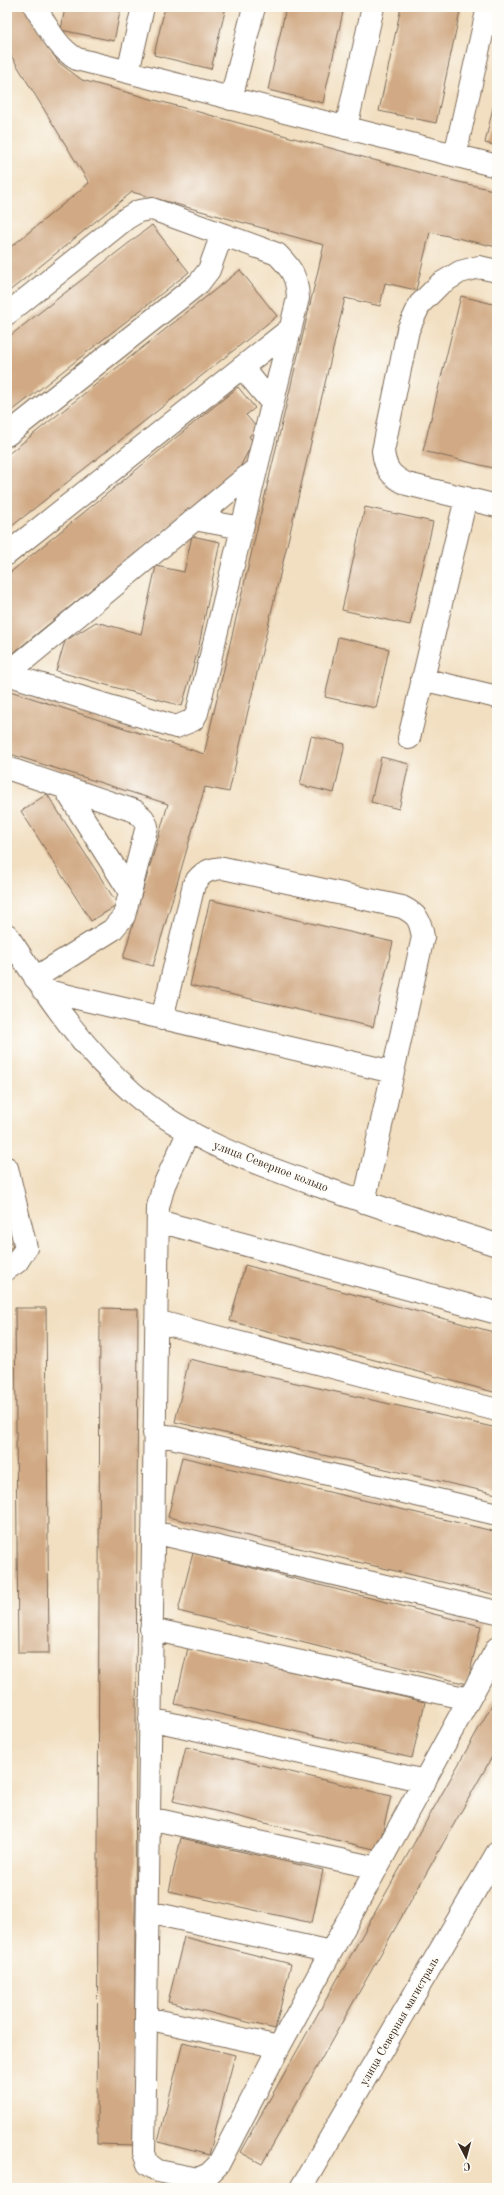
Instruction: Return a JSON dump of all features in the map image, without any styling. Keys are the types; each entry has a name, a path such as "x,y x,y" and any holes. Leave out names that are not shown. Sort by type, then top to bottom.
{"street":[{"path":"128,72 143,7"},
{"path":"231,99 254,7"},
{"path":"346,128 373,7"},
{"path":"455,155 488,7"},
{"path":"42,11 66,53 77,59 497,166"},
{"path":"7,314 127,218 139,211 152,209 278,254 290,266 297,282 298,298 197,713 193,720 176,727 7,674"},
{"path":"7,435 199,283 208,270 222,234"},
{"path":"497,271 480,267 460,272 440,284 420,304 408,330 383,451 385,465 393,477 407,484 497,506"},
{"path":"7,554 290,329"},
{"path":"242,367 272,403"},
{"path":"7,674 256,468"},
{"path":"409,738 466,498"},
{"path":"194,519 242,528"},
{"path":"422,679 497,697"},
{"path":"7,768 135,811 143,818 146,826 145,836 124,916 112,930 39,984"},
{"path":"64,787 130,892"},
{"path":"162,1019 194,884 201,874 211,869 223,868 402,907 414,913 421,923 423,937 364,1202"},
{"name":"улица Северное кольцо","path":"7,936 39,984 74,1032 105,1067 134,1094 162,1116 207,1141 260,1165 364,1202 497,1245"},
{"path":"39,984 162,1019 393,1072"},
{"path":"189,1131 164,1184 158,1207 144,2153 148,2164 158,2171 198,2179 209,2174 218,2165 279,2047 497,1648"},
{"path":"7,1168 26,1248 17,1262 7,1269"},
{"path":"158,1221 497,1313"},
{"path":"156,1321 497,1410"},
{"path":"154,1433 497,1514"},
{"path":"153,1532 497,1612"},
{"path":"151,1629 469,1699"},
{"path":"150,1719 425,1781"},
{"path":"149,1818 377,1868"},
{"name":"улица Северная магистраль","path":"301,2188 497,1853"},
{"path":"148,1912 331,1952"},
{"path":"146,2018 279,2047"}],"building":[{"path":"7,7 25,7 58,62 82,80 425,174 497,191 497,247 430,232 416,290 385,283 380,306 345,298 229,792 205,787 153,966 123,958 168,804 7,753 7,690 204,754 324,245 132,192 7,293 7,250 89,183 7,49"},
{"path":"65,7 121,7 114,41 61,30"},
{"path":"165,7 226,7 211,69 154,55"},
{"path":"286,7 344,7 323,103 268,90"},
{"path":"401,7 461,7 436,123 379,111"},
{"path":"496,94 497,95 497,146 485,143"},
{"path":"152,225 189,272 7,415 7,338"},
{"path":"240,270 277,316 7,530 7,455"},
{"path":"461,296 497,305 497,469 423,451"},
{"path":"238,387 255,408 246,415 258,429 249,436 253,442 239,469 12,654 7,648 7,575"},
{"path":"365,507 433,522 410,625 342,610"},
{"path":"192,536 220,542 198,650 182,706 56,671 65,641 96,622 141,634 156,566 184,572"},
{"path":"338,637 389,649 376,708 325,697"},
{"path":"311,736 345,744 334,793 300,785"},
{"path":"381,757 409,764 399,809 371,802"},
{"path":"47,794 118,905 91,921 21,811"},
{"path":"210,900 393,942 373,1027 190,985"},
{"path":"7,1236 13,1246 7,1250"},
{"path":"245,1265 497,1333 497,1393 230,1321"},
{"path":"15,1308 46,1308 49,1653 18,1653"},
{"path":"100,1308 138,1309 134,2145 97,2144"},
{"path":"189,1359 497,1428 497,1494 175,1422"},
{"path":"182,1457 497,1532 497,1595 168,1517"},
{"path":"193,1553 481,1626 467,1684 178,1611"},
{"path":"188,1648 425,1702 412,1758 175,1704"},
{"path":"497,1696 497,1748 262,2164 240,2152"},
{"path":"186,1747 391,1796 378,1850 173,1801"},
{"path":"181,1838 323,1870 312,1923 169,1891"},
{"path":"184,1937 291,1964 275,2029 168,2002"},
{"path":"183,2042 235,2055 209,2155 158,2142"}]}
